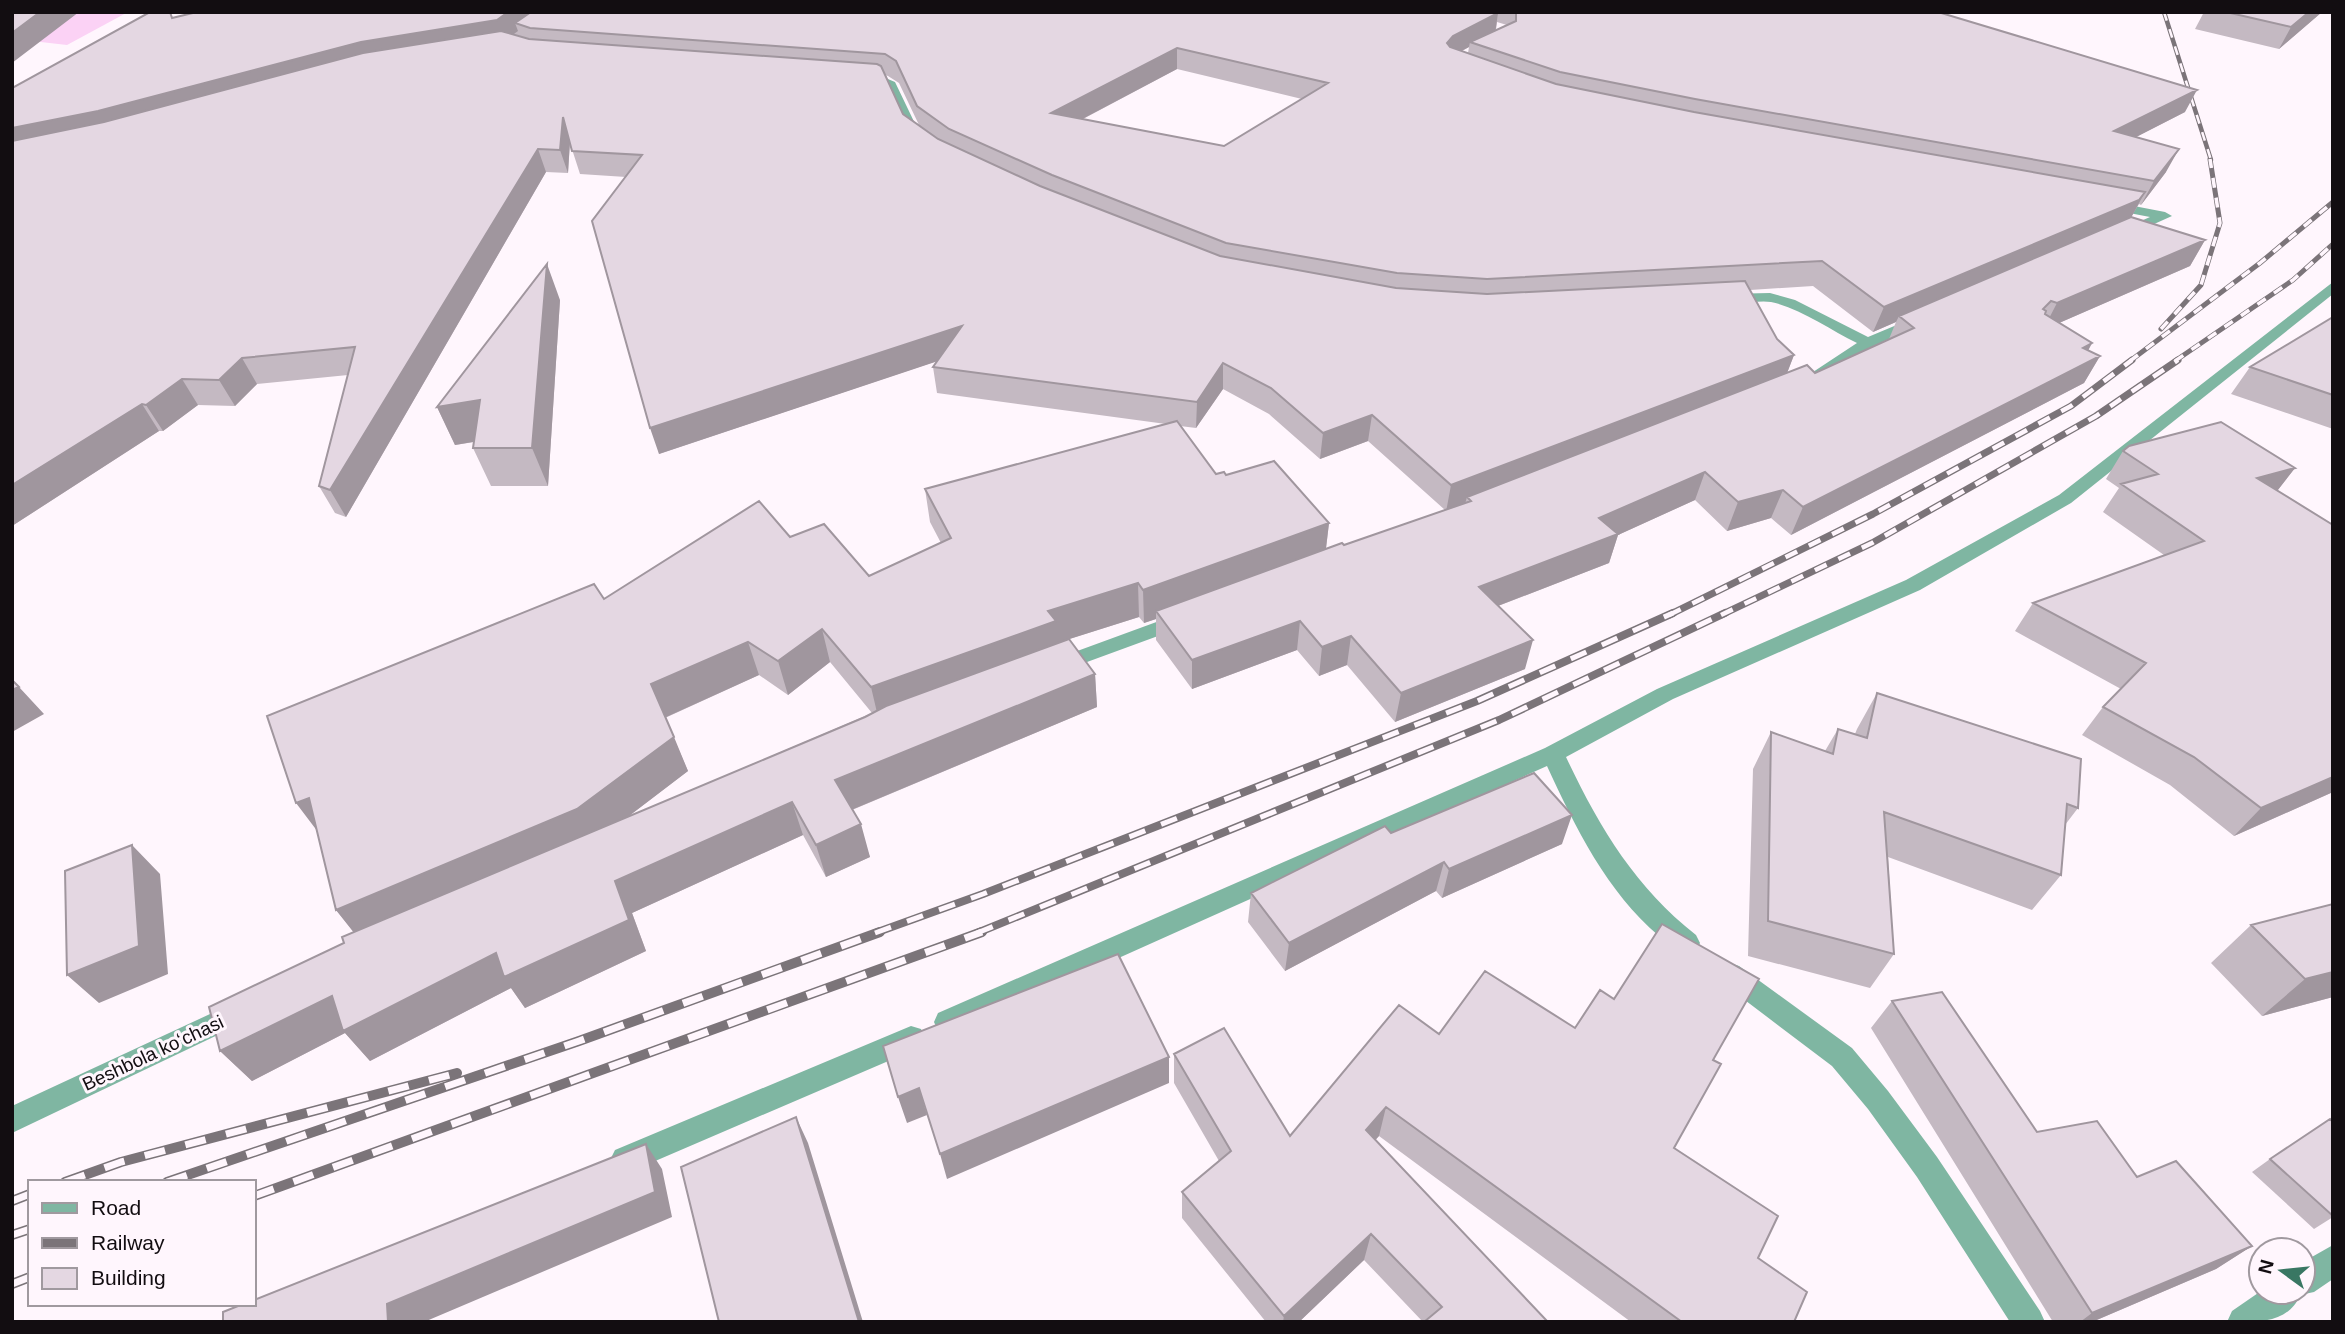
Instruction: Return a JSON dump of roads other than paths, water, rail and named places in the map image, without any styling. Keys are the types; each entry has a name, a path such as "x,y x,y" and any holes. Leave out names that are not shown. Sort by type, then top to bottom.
{"street":[{"path":"842,77 883,80 891,84 908,123 924,140"},
{"path":"2083,201 2165,216 2103,242"},
{"path":"595,1172 838,1070 1553,754 1665,694 1913,585 2065,499 2333,286"},
{"path":"1709,299 1770,297 1790,303 1868,343"},
{"path":"1796,384 1822,374 1868,343 1930,316"},
{"path":"1042,671 1198,613"},
{"path":"1553,754 1585,823 1623,882 1673,933 1842,1057 1878,1100 1927,1167 2029,1322"},
{"name":"Beshbola koʻchasi","path":"12,1120 259,1003"},
{"path":"2317,1271 2333,1260"},
{"path":"2243,1322 2266,1306"}],"railway":[{"path":"2164,12 2211,160"},
{"path":"2161,329 2201,285 2220,223 2210,159"},
{"path":"2130,361 2260,263 2333,202"},
{"path":"2175,361 2293,280 2333,244"},
{"path":"1669,615 1873,514 2071,406 2132,360"},
{"path":"1721,615 1872,543 2096,416 2178,360"},
{"path":"875,933 983,894 1477,701 1673,613"},
{"path":"977,933 1499,720 1725,613"},
{"path":"173,1180 579,1041 880,932"},
{"path":"256,1195 982,932"},
{"path":"71,1180 121,1162 457,1073"},
{"path":"12,1201 28,1195"},
{"path":"12,1235 28,1230"},
{"path":"12,1284 28,1278"}]}
